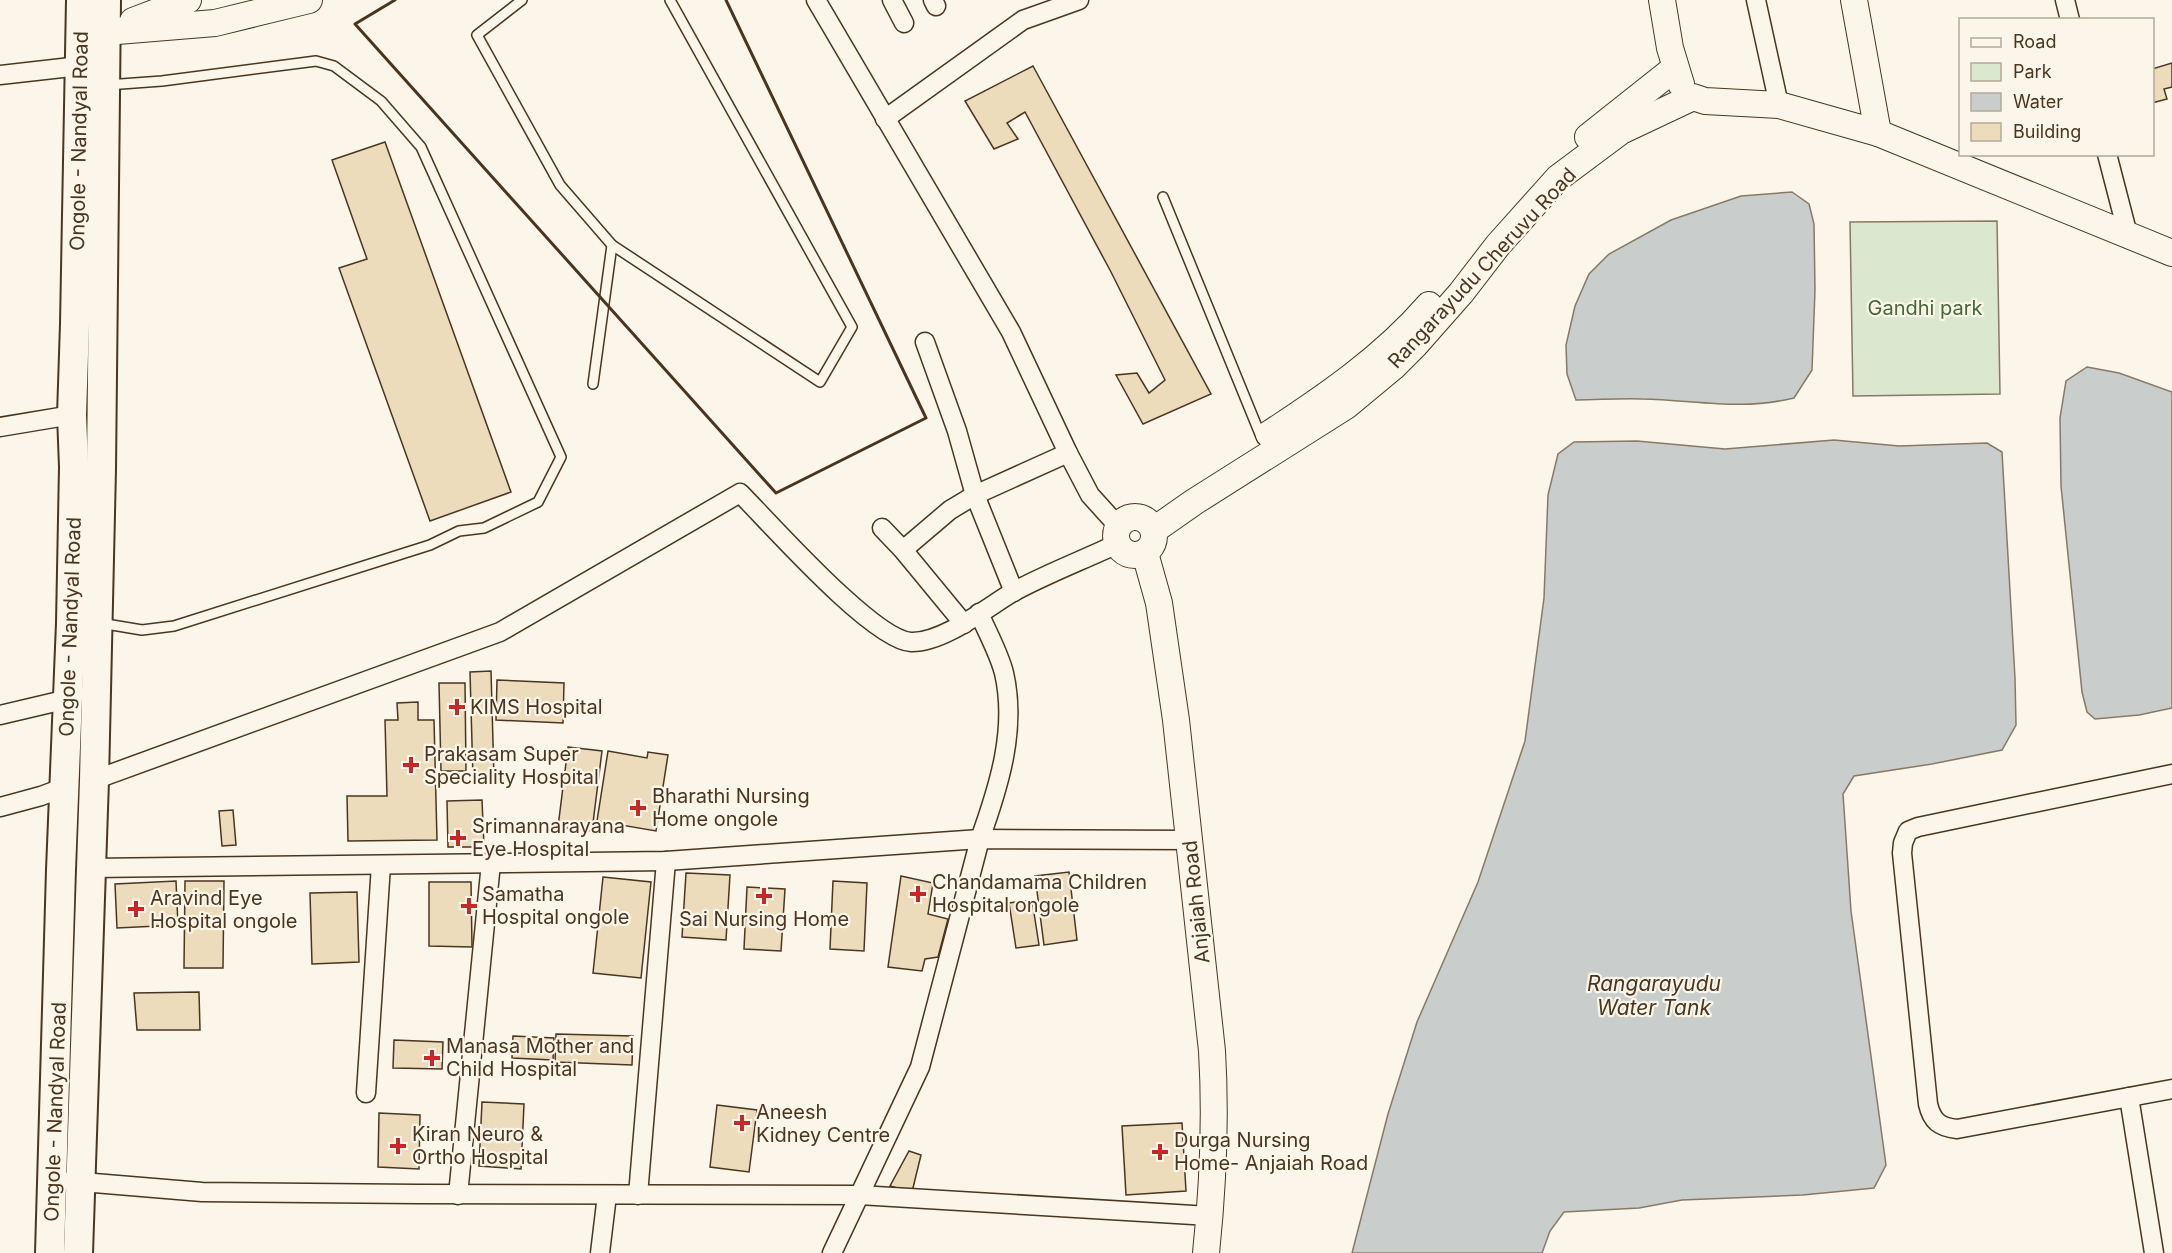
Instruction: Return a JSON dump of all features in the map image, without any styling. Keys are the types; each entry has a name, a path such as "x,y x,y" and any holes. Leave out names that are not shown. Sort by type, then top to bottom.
{"main road":[{"name":"Ongole - Nandyal Road","path":"81,0 93,33"},
{"name":"Ongole - Nandyal Road","path":"50,1253 67,1180 91,868 93,780 72,415 93,33 105,0"},
{"name":"Ongole - Nandyal Road","path":"78,1253 67,1180 61,870 68,699 84,623 101,469 92,79"}],"street":[{"path":"93,33 188,0"},
{"path":"93,33 215,23 309,0"},
{"path":"816,0 1011,333 1090,495 1135,534"},
{"path":"892,0 904,23"},
{"path":"885,119 1023,20 1079,0"},
{"path":"1662,0 1675,68 1681,84 1693,98 1705,101 1779,105 1878,133 2172,253"},
{"path":"1756,0 1779,105"},
{"path":"1854,0 1878,133"},
{"path":"2065,0 2070,18"},
{"path":"93,780 500,632 740,493 852,606 887,633 910,642 927,640 964,624 1014,592 1135,534 1262,439 1346,381 1416,320 1472,255 1556,165 1607,120 1675,68"},
{"path":"0,75 92,79"},
{"name":"Rangarayudu Cheruvu Road","path":"1135,534 1194,502 1346,406 1393,367 1416,344 1461,293 1498,245 1558,178 1621,131 1693,98"},
{"path":"2108,156 2128,235"},
{"path":"925,342 957,431 975,495 1014,592"},
{"path":"0,426 72,415"},
{"path":"903,550 950,510 975,495 1068,453"},
{"path":"882,528 964,624"},
{"name":"Anjaiah Road","path":"1135,534 1159,603 1176,720 1212,1051 1214,1091 1210,1216 1206,1253"},
{"path":"832,1253 920,1067 980,839 1003,765 1009,719 1004,672 979,613"},
{"path":"0,715 68,699"},
{"path":"2172,774 1918,827 1908,831 1902,843 1928,1104 1931,1116 1936,1123 1957,1129 2172,1089"},
{"path":"0,807 65,787"},
{"path":"91,868 666,861 980,839 1189,840"},
{"path":"638,1195 666,861"},
{"path":"458,1195 491,863"},
{"path":"366,1093 381,865"},
{"path":"2129,1097 2154,1253"},
{"path":"67,1180 202,1192 458,1195 859,1195 1210,1216"},
{"path":"600,1253 607,1195"}],"lane":[{"path":"522,0 477,35 560,185 612,245 820,382 852,327 670,0"},
{"path":"84,623 142,630 174,626 430,545 459,531 484,528 538,502 561,457 421,147 381,101 334,66 316,61 162,81 92,79"},
{"path":"1163,197 1262,439"},
{"path":"593,384 612,245"}],"green space":[{"name":"Gandhi park","path":"1997,221 2000,394 1853,396 1850,222"}],"water":[{"path":"1792,192 1809,204 1814,224 1815,290 1812,370 1794,398 1755,404 1634,399 1576,400 1567,374 1566,345 1575,306 1589,274 1609,254 1671,220 1741,196"},
{"path":"2087,367 2119,373 2172,392 2172,708 2139,715 2095,719 2087,712 2082,692 2061,486 2060,418 2066,381"},
{"name":"Rangarayudu Water Tank","path":"1834,440 1899,446 1987,443 2002,452 2015,678 2016,725 2002,750 1854,776 1843,794 1851,911 1886,1165 1874,1188 1803,1195 1682,1200 1639,1208 1564,1212 1550,1231 1542,1253 1352,1253 1388,1114 1417,1022 1478,882 1525,741 1544,598 1548,495 1558,454 1574,442 1637,441 1725,449"}],"building":[{"path":"2172,63 2172,87 2164,89 2167,99 2154,102 2154,68"},
{"path":"1033,66 1211,394 1143,424 1116,375 1137,373 1149,393 1165,380 1111,272 1025,112 1007,123 1018,139 994,149 965,101"},
{"path":"385,142 511,492 430,521 339,268 367,259 332,160"},
{"path":"491,671 494,778 473,779 470,672"},
{"path":"497,680 564,683 563,723 496,720"},
{"path":"439,683 465,683 466,771 441,771"},
{"path":"418,702 418,720 434,720 437,840 348,841 347,796 387,796 385,720 398,720 397,703"},
{"path":"568,747 602,751 592,831 558,827"},
{"path":"608,751 647,758 648,752 668,755 656,831 597,821"},
{"path":"482,800 484,847 448,847 447,801"},
{"path":"233,810 236,845 222,846 219,811"},
{"path":"1069,872 1077,940 1044,945 1035,876"},
{"path":"686,873 730,875 726,940 682,937"},
{"path":"901,876 933,883 928,914 948,919 938,957 925,959 922,971 888,967"},
{"path":"603,877 651,882 641,978 593,973"},
{"path":"176,881 178,925 117,928 115,884"},
{"path":"185,881 224,881 223,968 184,968"},
{"path":"833,881 867,883 864,951 830,949"},
{"path":"429,882 471,882 472,947 429,946"},
{"path":"747,887 785,889 781,951 744,949"},
{"path":"357,892 359,962 312,964 310,893"},
{"path":"1032,900 1039,945 1016,948 1009,903"},
{"path":"199,992 200,1030 137,1030 134,993"},
{"path":"556,1034 633,1036 632,1065 555,1062"},
{"path":"513,1036 554,1038 553,1060 512,1058"},
{"path":"394,1040 443,1042 442,1069 393,1068"},
{"path":"482,1102 524,1104 521,1169 479,1166"},
{"path":"717,1105 757,1110 749,1172 710,1167"},
{"path":"379,1113 420,1115 419,1169 378,1167"},
{"path":"1182,1123 1186,1191 1126,1195 1122,1126"},
{"path":"909,1151 921,1155 912,1192 890,1186"}],"wall":[{"path":"395,0 355,24 776,493 926,418 726,0"}],"place":[{"name":"KIMS Hospital","path":"457,707"},
{"name":"Prakasam Super Speciality Hospital","path":"411,765"},
{"name":"Bharathi Nursing Home ongole","path":"638,808"},
{"name":"Srimannarayana Eye Hospital","path":"458,838"},
{"name":"Chandamama Children Hospital ongole","path":"918,894"},
{"name":"Sai Nursing Home","path":"764,896"},
{"name":"Samatha Hospital ongole","path":"469,906"},
{"name":"Aravind Eye Hospital ongole","path":"136,909"},
{"name":"Manasa Mother and Child Hospital","path":"432,1058"},
{"name":"Aneesh Kidney Centre","path":"742,1123"},
{"name":"Kiran Neuro & Ortho Hospital","path":"398,1146"},
{"name":"Durga Nursing Home- Anjaiah Road","path":"1160,1152"}]}
